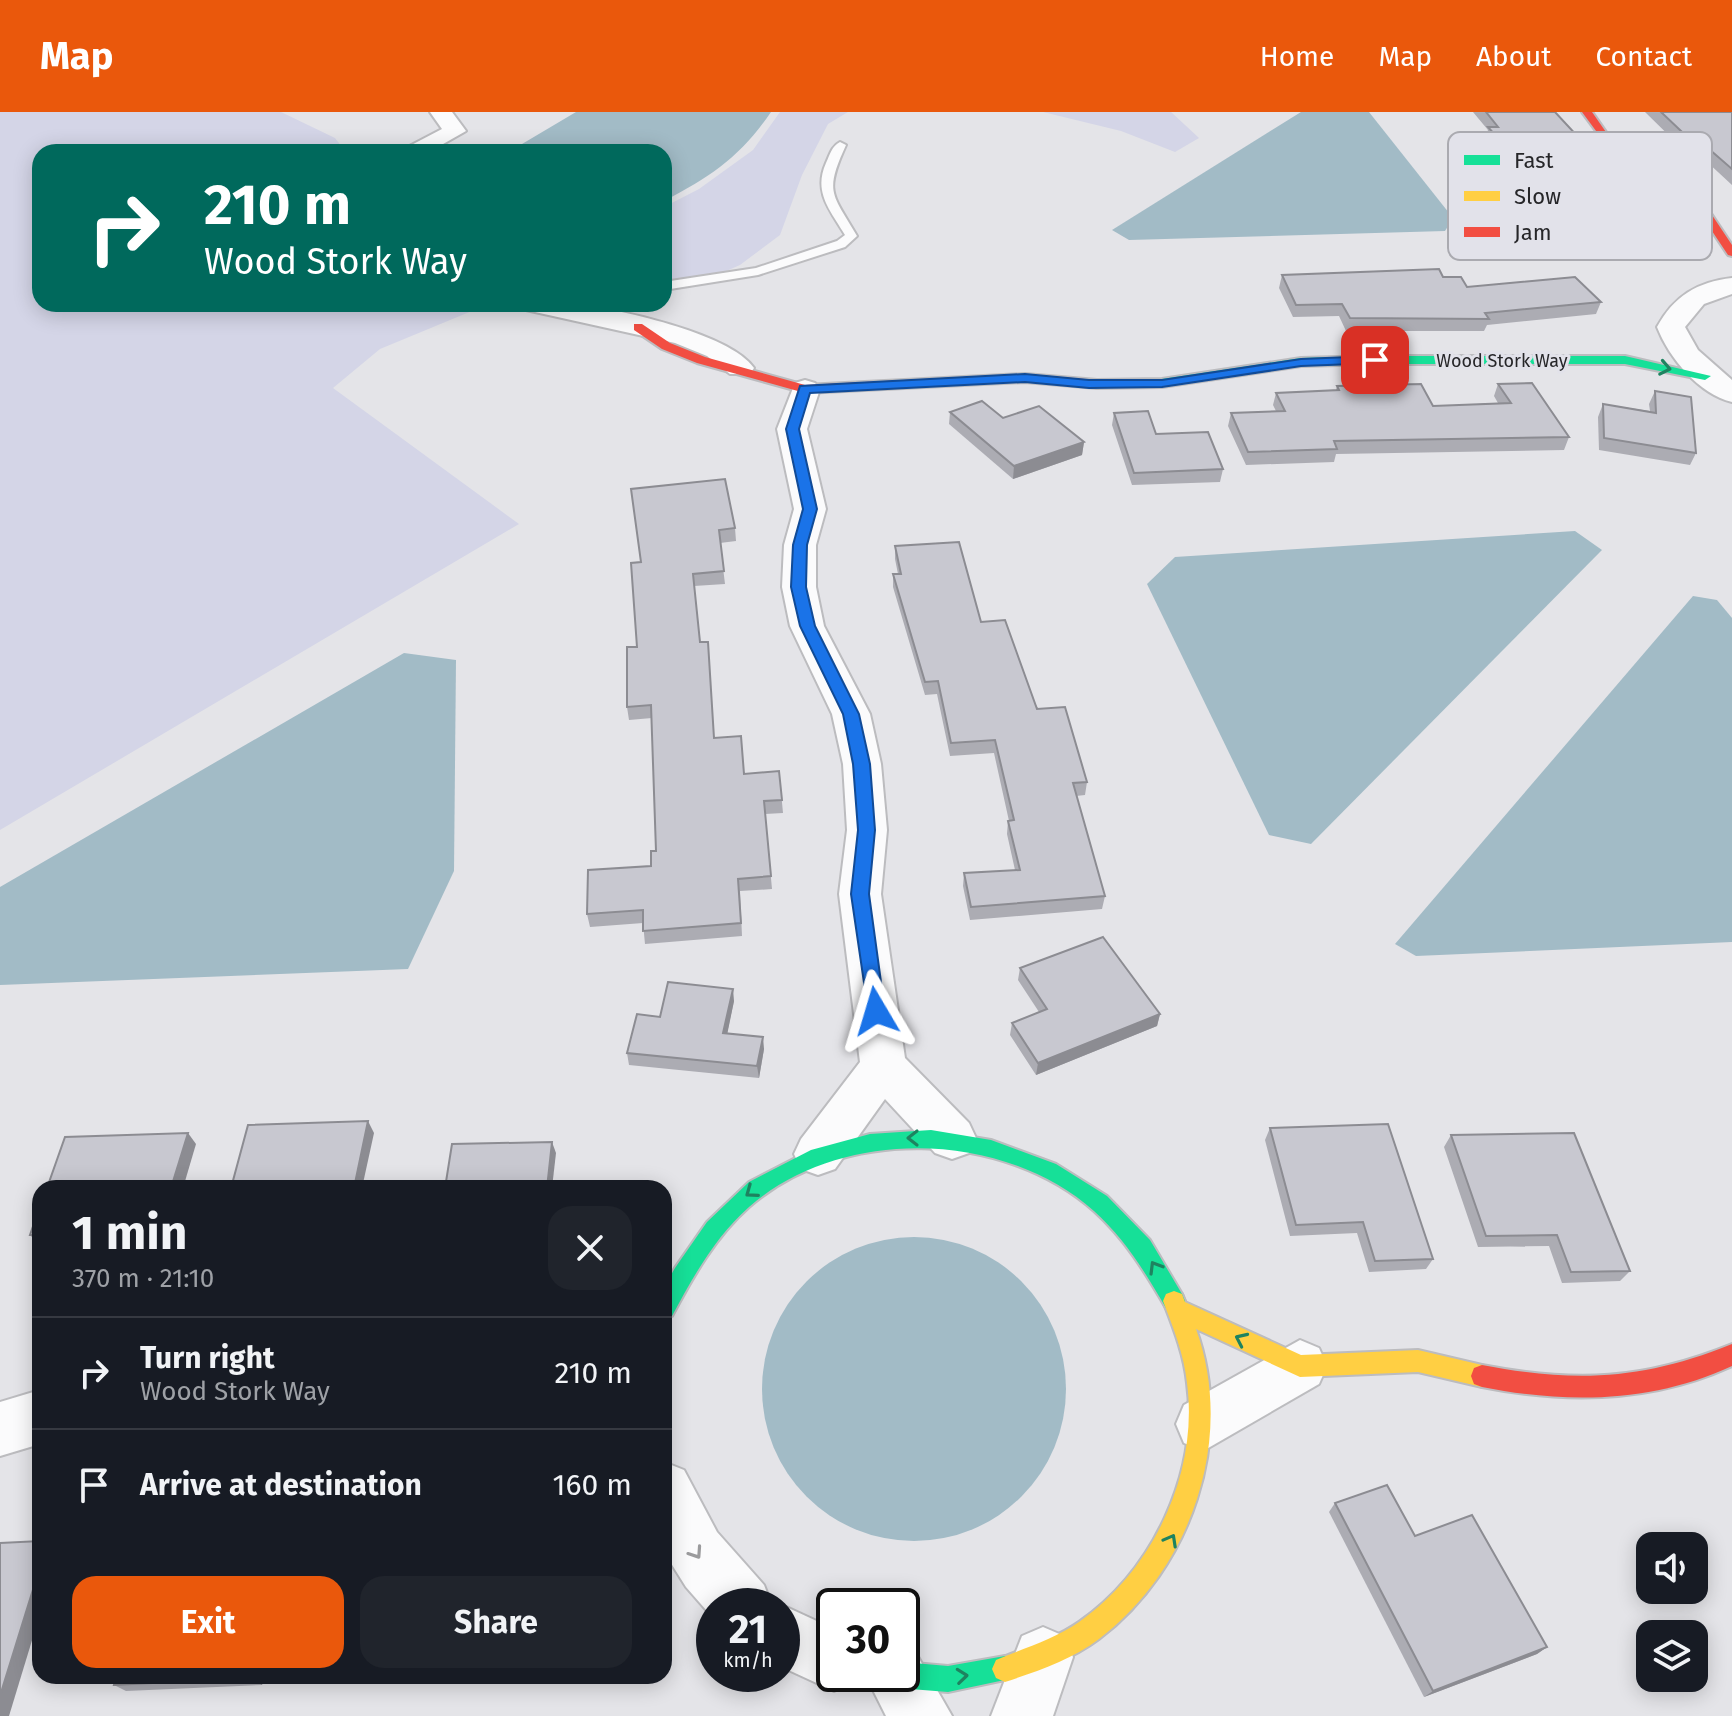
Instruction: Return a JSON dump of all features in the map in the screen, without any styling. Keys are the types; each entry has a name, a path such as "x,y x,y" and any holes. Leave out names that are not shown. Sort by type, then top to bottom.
{"street":[{"path":"1587,112 1601,132"},
{"path":"420,144 448,121"},
{"path":"1712,224 1731,253 1727,287 1701,294 1679,308 1671,327 1674,338 1705,376 1732,393"},
{"path":"595,312 624,316 717,350 740,368 805,389 792,429 810,509 800,545 799,587 807,626 851,714 862,764 867,830 860,894 883,1066 952,1138"},
{"name":"Wood Stork Way","path":"1625,360 1674,338"},
{"name":"Wood Stork Way","path":"805,389 1025,378 1089,384 1162,383 1301,362 1625,360 1705,376"},
{"path":"818,1154 883,1066"},
{"path":"672,1290 680,1272 707,1233 739,1200 777,1173 818,1154 884,1138 952,1138 1022,1156 1087,1192 1142,1245 1182,1311 1198,1366 1203,1424 1191,1494 1159,1561 1109,1616 1078,1639 1043,1657 920,1685"},
{"path":"1182,1311 1300,1366 1418,1361 1527,1387 1617,1386 1706,1369 1732,1355"},
{"path":"1203,1424 1300,1366"},
{"path":"0,1429 32,1419"},
{"path":"672,1509 707,1568 726,1588"},
{"path":"1022,1716 1043,1657"}],"lane":[{"path":"672,285 758,271 841,244 851,236 826,193 826,176 840,145"}],"shaded area":[{"path":"0,112 281,112 335,138 340,144 32,144 32,312 469,312 380,349 333,388 519,524 0,830"},
{"path":"576,112 771,112 724,164 672,197 672,144 522,144"},
{"path":"780,112 848,112 828,124 802,175 780,235 740,265 697,284 672,282 672,203 699,189 753,150"},
{"path":"1043,112 1171,112 1199,138 1175,152 1121,131"},
{"path":"1301,112 1369,112 1448,212 1445,231 1129,240 1112,230"},
{"path":"1575,531 1602,550 1311,844 1269,835 1147,584 1175,557"},
{"path":"1693,596 1717,600 1732,618 1732,942 1416,956 1395,944"},
{"path":"404,653 456,660 454,871 408,969 0,985 0,887"},
{"path":"914,1237 944,1240 972,1248 999,1262 1022,1281 1041,1304 1055,1331 1063,1359 1066,1389 1063,1419 1055,1447 1041,1474 1022,1497 999,1516 972,1530 944,1538 914,1541 884,1538 856,1530 829,1516 806,1497 787,1474 773,1447 765,1419 762,1389 765,1359 773,1331 787,1304 806,1281 829,1262 856,1248 884,1240"}],"building":[{"path":"1486,112 1555,112 1574,132 1492,132 1488,127 1498,127"},
{"path":"1661,112 1732,112 1732,169 1712,152 1712,132 1682,132"},
{"path":"1439,269 1443,277 1461,277 1467,287 1575,277 1601,302 1485,313 1489,319 1350,318 1342,304 1296,305 1282,275"},
{"path":"1532,383 1569,437 1334,441 1337,449 1248,452 1231,413 1285,411 1276,393 1339,390 1337,386 1421,384 1433,406 1511,403 1498,384"},
{"path":"1655,391 1691,397 1696,453 1604,438 1603,404 1656,413"},
{"path":"982,401 1003,418 1039,406 1084,442 1014,466 950,412"},
{"path":"1148,411 1156,434 1208,432 1223,469 1134,473 1114,413"},
{"path":"725,479 735,528 719,530 724,571 693,574 700,642 708,642 714,738 741,736 744,774 779,771 782,800 764,801 771,876 738,879 741,923 643,931 643,910 587,914 588,870 651,866 651,851 656,851 651,705 627,707 627,647 637,647 631,563 641,562 631,489"},
{"path":"959,542 981,622 1005,620 1037,709 1065,707 1087,782 1073,783 1105,896 971,907 964,873 1020,870 1008,821 1014,820 995,740 951,743 938,681 925,682 893,574 901,574 895,546"},
{"path":"1103,937 1160,1014 1038,1063 1012,1023 1047,1009 1020,968"},
{"path":"668,982 733,989 723,1033 763,1037 757,1066 627,1053 637,1014 660,1017"},
{"path":"368,1121 356,1180 233,1180 248,1125"},
{"path":"1388,1124 1433,1259 1375,1261 1363,1222 1296,1225 1270,1128"},
{"path":"188,1133 173,1180 50,1180 65,1137"},
{"path":"1574,1133 1630,1271 1571,1272 1557,1235 1486,1236 1451,1135"},
{"path":"552,1142 548,1180 446,1180 452,1144"},
{"path":"1387,1485 1415,1536 1472,1515 1547,1647 1433,1691 1335,1503"},
{"path":"32,1541 32,1593 0,1696 0,1543"}],"traffic: fast":[{"path":"1097,384 1162,383 1301,362 1375,360 1625,360 1705,376"},
{"path":"672,1295 715,1229 756,1189 811,1159 870,1143 931,1139 991,1149 1048,1170 1100,1203 1142,1247 1174,1301"},
{"path":"920,1677 948,1679 1005,1669"}],"traffic: slow":[{"path":"1005,1669 1049,1654 1088,1631 1123,1601 1151,1566 1174,1527 1190,1485 1199,1440 1200,1394 1194,1358 1174,1301"},
{"path":"1182,1311 1300,1366 1418,1361 1482,1376"}],"traffic: jam":[{"path":"1587,112 1601,132"},
{"path":"1712,223 1732,253"},
{"path":"638,327 666,346 701,360 805,389 1025,378 1097,384"},
{"path":"1482,1376 1543,1386 1609,1386 1674,1377 1732,1355"}],"route":[{"path":"876,1011 860,894 867,830 862,764 851,714 807,626 799,587 800,545 810,509 792,429 805,389 1025,378 1089,384 1162,383 1301,362 1375,360"}]}
